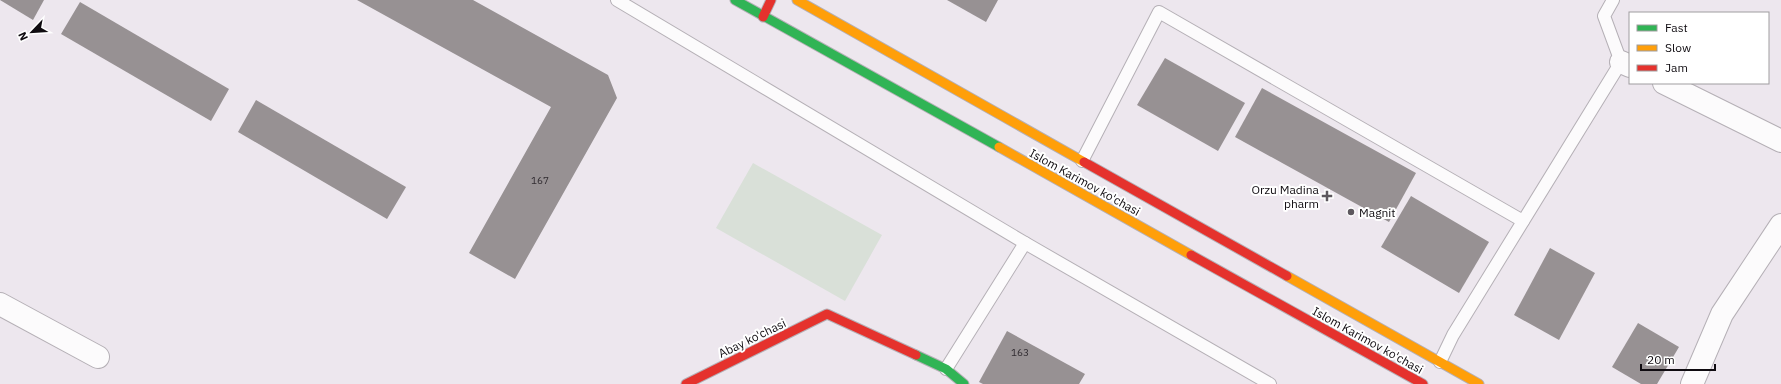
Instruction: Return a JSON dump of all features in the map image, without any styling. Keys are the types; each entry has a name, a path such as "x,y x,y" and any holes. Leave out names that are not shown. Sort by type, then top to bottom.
{"main road":[{"name":"Islom Karimov ko'chasi","path":"735,0 1423,384"},
{"path":"764,17 771,0"},
{"name":"Islom Karimov ko'chasi","path":"797,0 1479,384"},
{"name":"Abay ko'chasi","path":"686,384 828,314 946,369"},
{"path":"946,369 964,384"}],"street":[{"path":"1666,84 1781,141"},
{"path":"1692,384 1722,314 1781,225"},
{"path":"0,304 98,357"}],"lane":[{"path":"617,0 1024,243 1270,384"},
{"path":"1440,362 1453,334 1522,221 1626,64 1604,16 1613,0"},
{"path":"1082,161 1159,12 1522,221"},
{"path":"946,369 1024,243"}],"shaded area":[{"path":"753,163 882,235 845,301 716,228"}],"building":[{"path":"0,0 44,0 33,20"},
{"path":"357,0 473,0 608,75 617,98 515,279 469,253 551,107"},
{"path":"947,0 998,0 986,22"},
{"path":"80,2 229,89 211,121 61,34"},
{"path":"1165,58 1245,103 1218,151 1137,105"},
{"path":"1262,88 1416,173 1389,222 1235,137"},
{"path":"256,100 406,187 387,219 238,132"},
{"path":"1411,196 1489,242 1459,293 1381,247"},
{"path":"1550,248 1595,273 1559,340 1514,315"},
{"path":"1638,323 1679,347 1657,384 1641,384 1612,367"},
{"path":"1007,331 1085,374 1079,384 983,384 979,382"}],"traffic: fast":[{"path":"735,0 999,147"},
{"path":"916,355 946,369 964,384"}],"traffic: slow":[{"path":"797,0 1084,162"},
{"path":"999,147 1191,255"},
{"path":"1287,276 1479,384"}],"traffic: jam":[{"path":"763,17 771,0"},
{"path":"1084,162 1287,276"},
{"path":"1191,255 1423,384"},
{"path":"686,384 827,314 916,355"}],"place":[{"name":"Orzu Madina pharm","path":"1327,196"},
{"name":"Magnit","path":"1351,212"}]}
